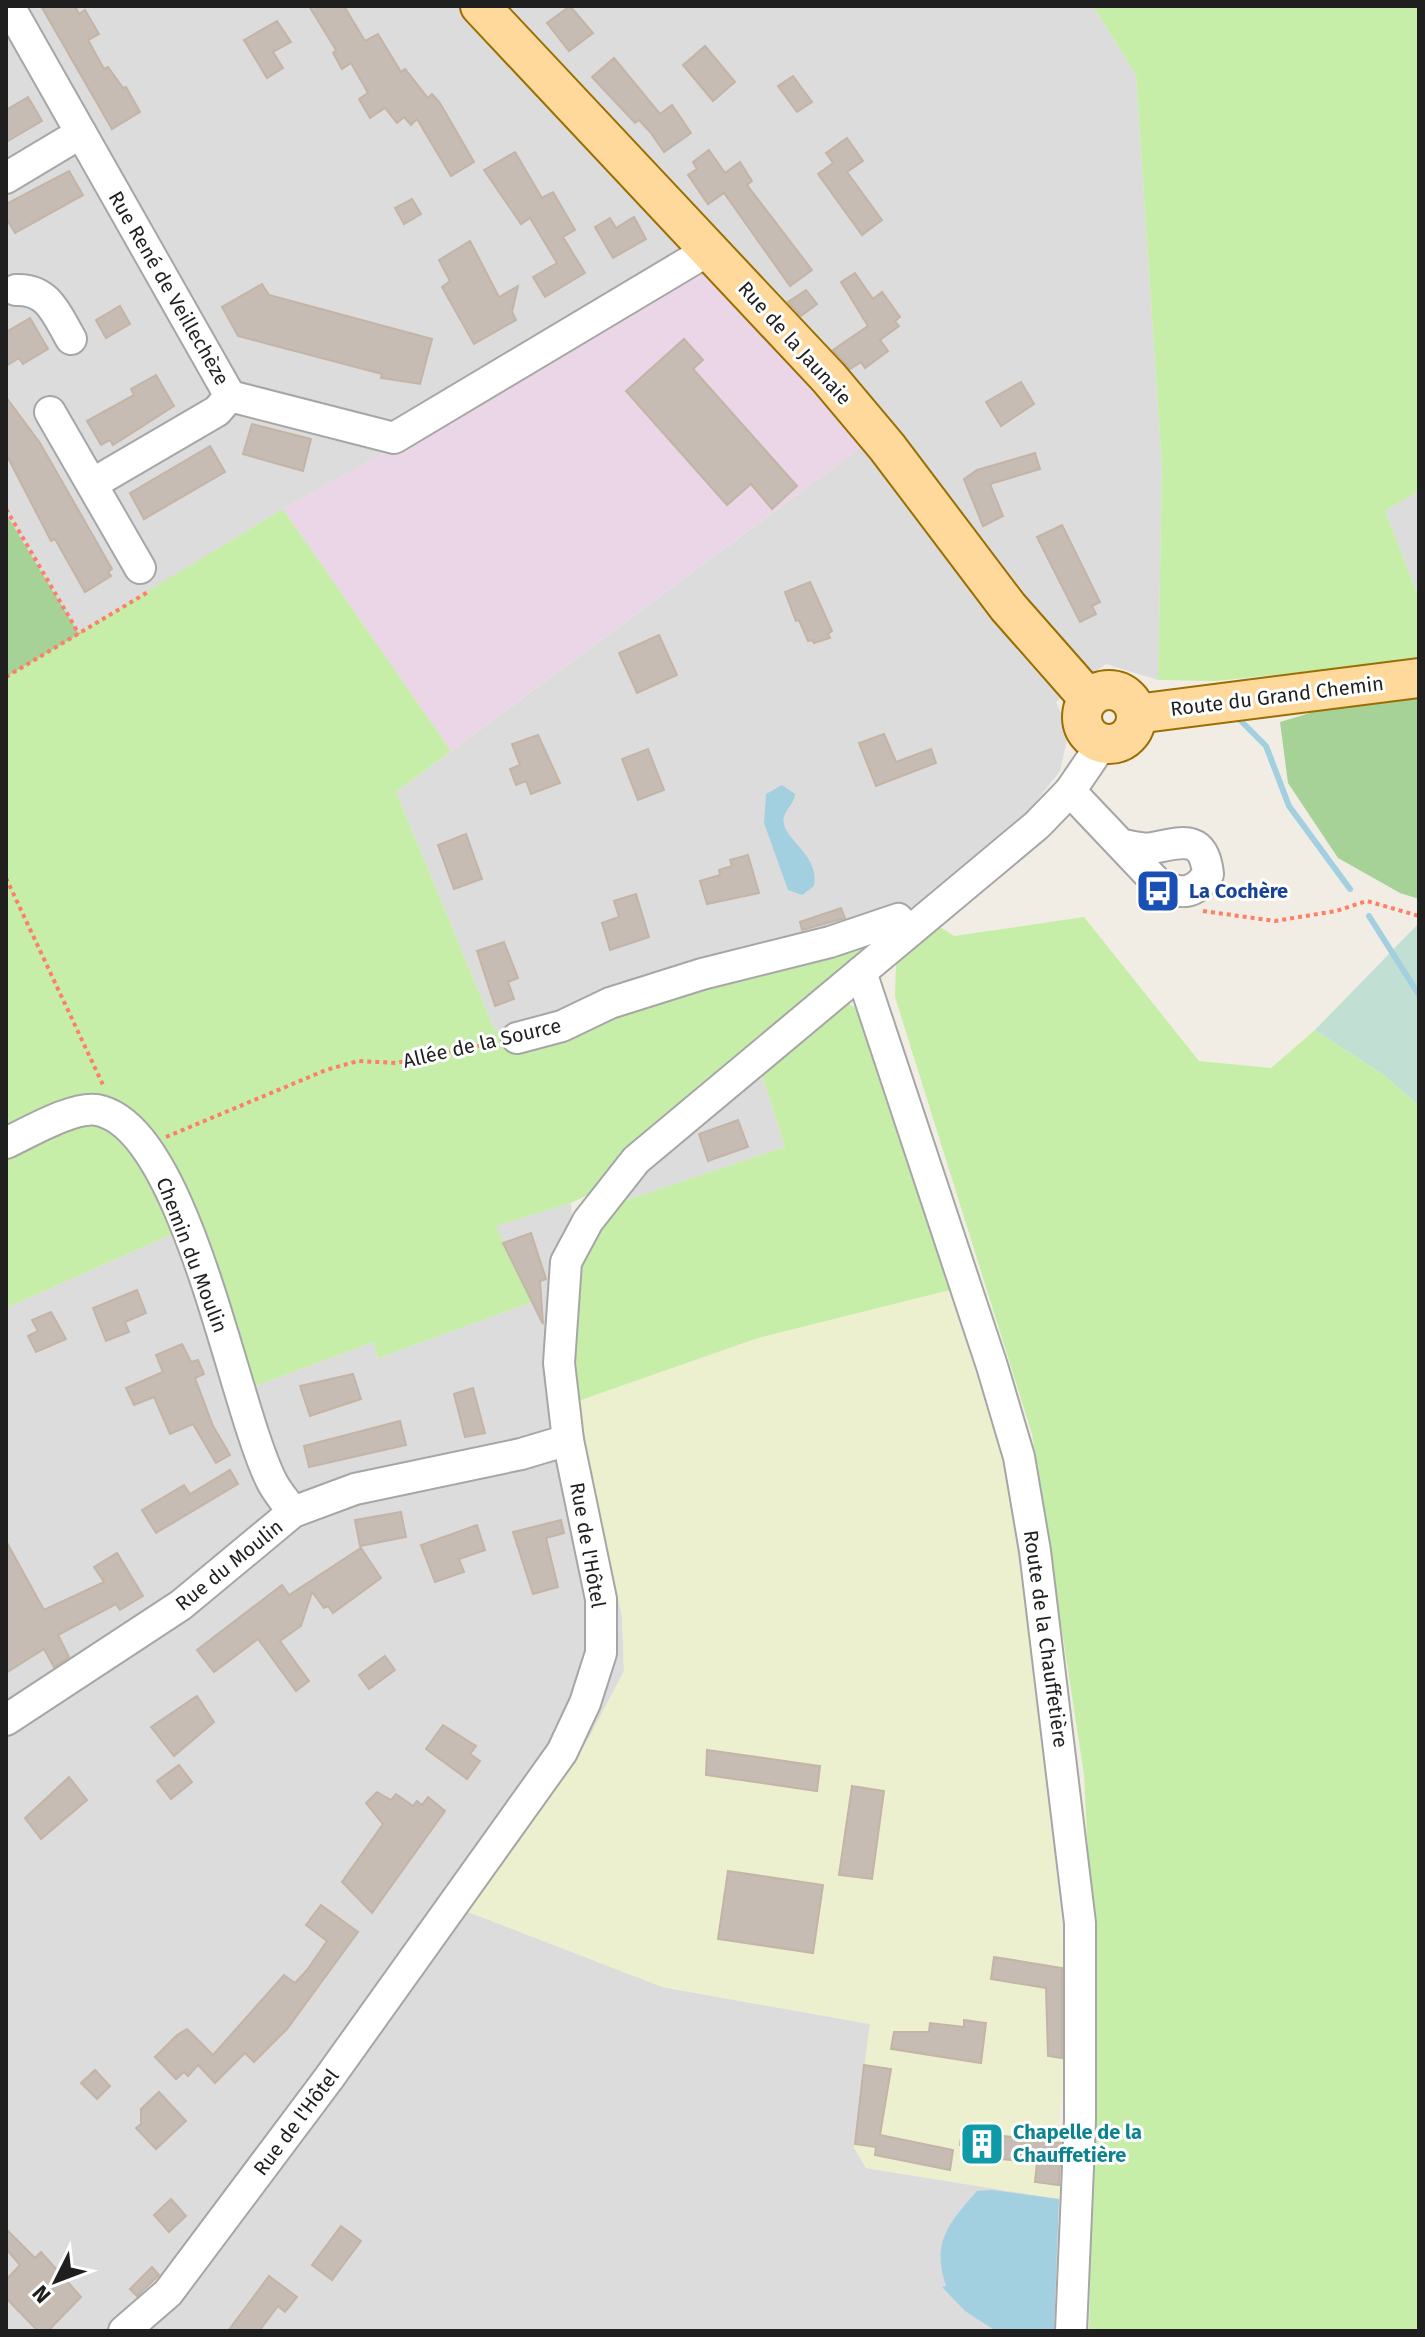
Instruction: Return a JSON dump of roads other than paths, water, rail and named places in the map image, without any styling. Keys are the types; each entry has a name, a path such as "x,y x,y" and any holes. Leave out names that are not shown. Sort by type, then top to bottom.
{"main road":[{"name":"Rue de la Jaunaie","path":"480,6 839,390 1008,607 1089,699"},
{"name":"Route du Grand Chemin","path":"1136,714 1419,678"},
{"path":"1111,690 1132,702 1136,714 1134,727 1127,738 1116,744 1102,744 1090,737 1083,725 1082,712 1089,699 1098,692 1111,690"}],"street":[{"name":"Rue René de Veillechèze","path":"9,6 230,396 394,438 709,250"},
{"path":"6,178 81,133"},
{"path":"9,286 32,289 46,297 71,339"},
{"path":"92,484 217,411 230,396"},
{"path":"50,412 140,568"},
{"name":"Rue de l'Hôtel","path":"124,2331 178,2280 329,2078 562,1752 585,1703 601,1653 601,1599 568,1440 559,1363 559,1323 566,1262 588,1221 636,1160 1037,825 1070,791 1102,744"},
{"path":"1070,791 1122,845"},
{"name":"Allée de la Source","path":"517,1038 562,1026 610,1003 702,974 830,942 898,919 910,931"},
{"name":"Route de la Chauffetière","path":"861,972 1001,1397 1019,1457 1035,1551 1080,1923 1080,2120 1071,2331"},
{"name":"Chemin du Moulin","path":"6,1143 61,1117 96,1110 136,1136 168,1183 208,1287 272,1482 293,1512"},
{"name":"Rue du Moulin","path":"6,1720 181,1605 293,1512 355,1489 521,1454 568,1440"}],"water":[{"path":"782,785 795,794 784,816 786,830 808,858 815,876 814,886 802,895 788,890 764,823 766,794"},
{"path":"992,2190 1059,2199 1054,2331 996,2331 965,2311 942,2287 946,2286 941,2257 945,2234 977,2191"}],"waterway":[{"path":"1237,717 1266,746 1289,806 1350,889"},
{"path":"1369,916 1419,995"}],"place":[{"name":"La Cochère","path":"1158,891"},
{"name":"Chapelle de la Chauffetière","path":"982,2144"}]}
